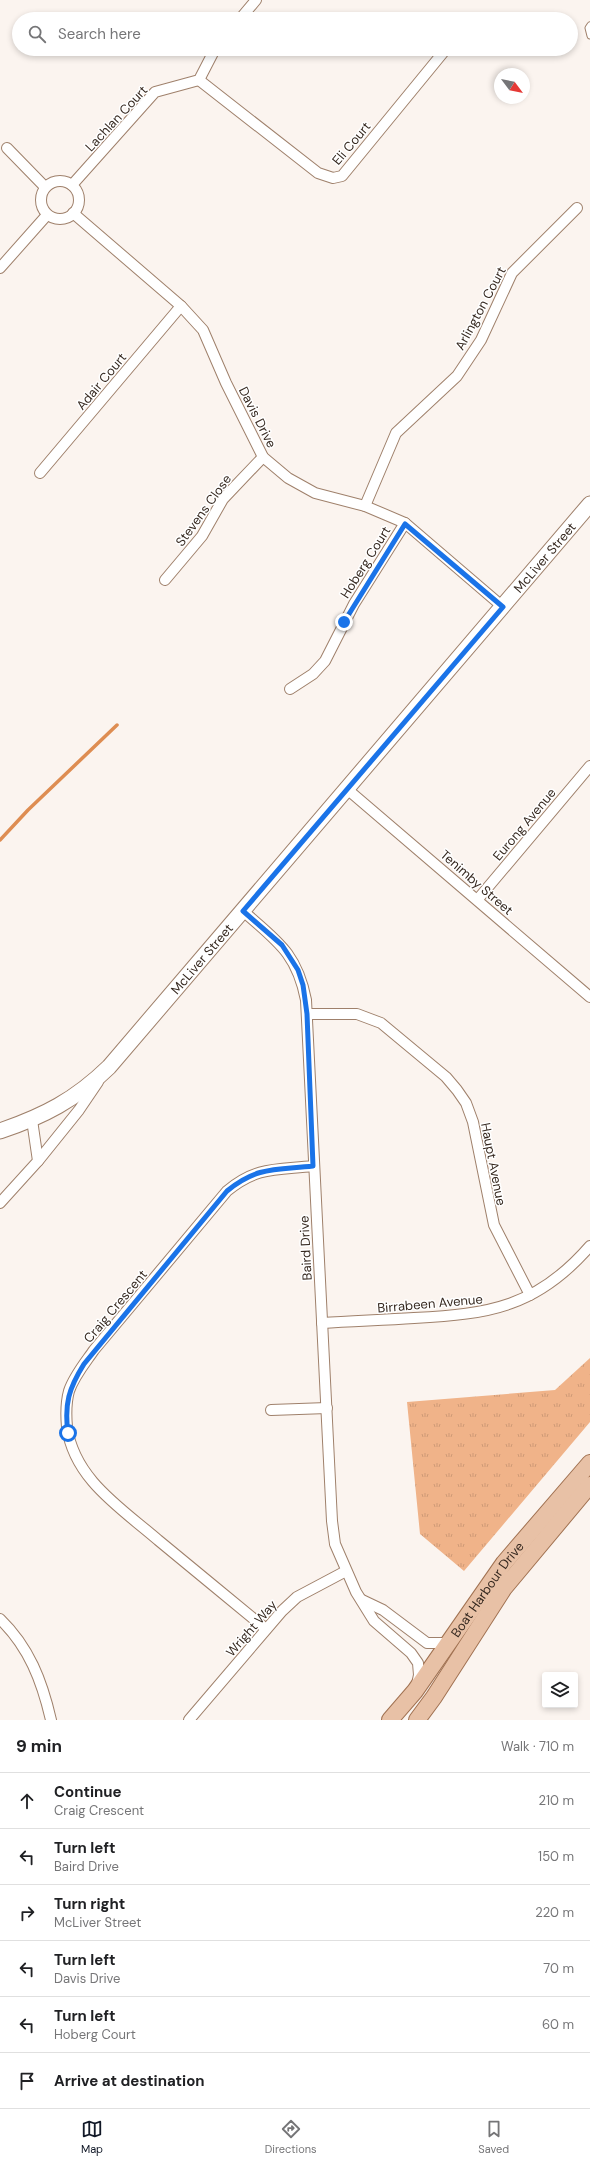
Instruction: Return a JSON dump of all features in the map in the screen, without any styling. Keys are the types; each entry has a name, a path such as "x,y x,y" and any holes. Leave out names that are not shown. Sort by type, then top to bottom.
{"main road":[{"name":"Boat Harbour Drive","path":"390,1720 415,1691 504,1562 590,1462"},
{"name":"Boat Harbour Drive","path":"417,1720 434,1697 504,1588 590,1486"}],"street":[{"path":"246,12 256,0"},
{"path":"200,80 212,56"},
{"name":"Eli Court","path":"200,80 318,173 333,178 342,176 440,56"},
{"name":"Lachlan Court","path":"72,185 155,92 200,80"},
{"path":"7,148 45,187"},
{"path":"55,181 67,182 72,185 79,196 77,208 74,213 61,219 47,215 41,204 42,192 45,187 55,181"},
{"name":"Arlington Court","path":"365,506 396,433 457,376 481,340 512,273 577,208"},
{"name":"Davis Drive","path":"74,213 181,306 203,330 226,383 263,457 288,478 316,493 365,506 405,524 503,607"},
{"path":"0,268 47,215"},
{"name":"Adair Court","path":"40,473 181,306"},
{"name":"Stevens Close","path":"165,580 202,536 223,499 263,457"},
{"name":"McLiver Street","path":"0,1203 38,1161 79,1110 109,1067 590,504"},
{"name":"Hoberg Court","path":"290,689 314,674 325,661 354,604 405,524"},
{"name":"Eurong Avenue","path":"478,899 590,766"},
{"name":"Tenimby Street","path":"347,789 478,899 590,997"},
{"name":"Baird Drive","path":"243,911 282,945 292,958 303,985 307,1014 313,1166 332,1521 336,1544 346,1571 374,1621 411,1654 418,1663 419,1675 415,1691"},
{"name":"Haupt Avenue","path":"307,1014 357,1014 380,1023 446,1076 466,1103 477,1136 494,1225 530,1295"},
{"name":"McLiver Street","path":"0,1131 32,1120 75,1096 109,1067"},
{"path":"32,1120 38,1161"},
{"name":"Craig Crescent","path":"266,1629 100,1491 77,1462 72,1449 66,1419 67,1403 69,1392 75,1378 94,1350 227,1191 241,1180 255,1172 313,1166"},
{"name":"Birrabeen Avenue","path":"322,1323 457,1316 494,1310 530,1295 559,1277 590,1246"},
{"path":"271,1410 327,1408"},
{"name":"Wright Way","path":"189,1720 266,1629 297,1597 346,1571"},
{"path":"362,1600 383,1610 428,1643 448,1643"},
{"path":"0,1620 14,1633 34,1665 44,1689 51,1720"}],"lane":[{"path":"590,25 588,28 590,36"}],"green space":[{"path":"590,1358 590,1422 464,1571 420,1534 407,1402 555,1390"}],"waterway":[{"path":"0,840 28,810 117,725"}],"route":[{"path":"68,1433 66,1419 69,1392 75,1378 84,1364 94,1350 227,1191 241,1180 255,1172 313,1166 307,1014 303,985 292,958 282,945 243,911 503,607 419,534 405,524 344,622"}]}
